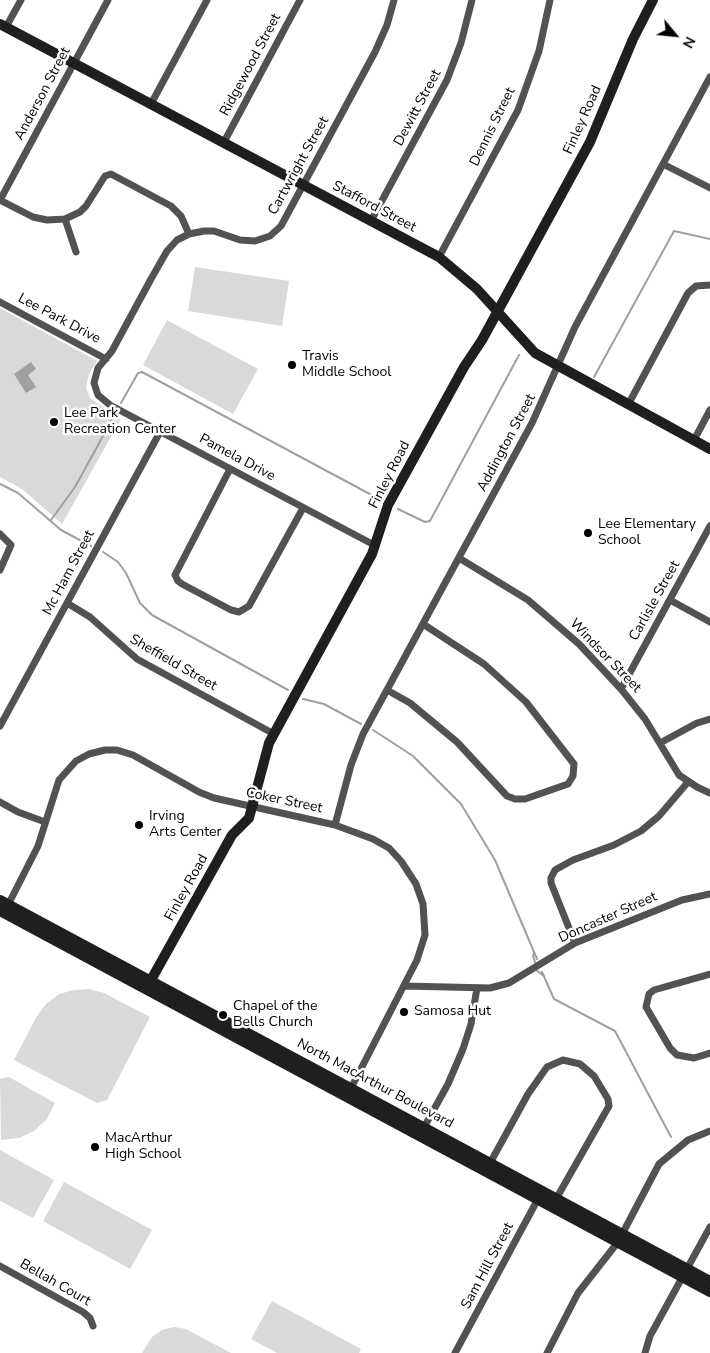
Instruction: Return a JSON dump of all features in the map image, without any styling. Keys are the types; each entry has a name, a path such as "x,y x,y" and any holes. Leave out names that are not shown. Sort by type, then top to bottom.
{"street":[{"path":"3,26 21,0"},
{"name":"Anderson Street","path":"0,200 108,0"},
{"path":"151,104 207,0"},
{"name":"Ridgewood Street","path":"224,142 300,0"},
{"name":"Cartwright Street","path":"189,234 214,232 248,242 263,239 281,226 382,39 394,0"},
{"name":"Dewitt Street","path":"371,221 447,80 461,43 472,0"},
{"name":"Dennis Street","path":"439,257 518,110 539,51 550,0"},
{"name":"Finley Road","path":"148,985 232,835 249,818 265,754 274,734 376,546 388,505 498,311 590,142 633,39 653,0"},
{"name":"Stafford Street","path":"3,26 439,257 466,278 498,311 529,349 710,449"},
{"name":"Addington Street","path":"336,825 358,746 532,423 575,327 663,164 708,86 710,77"},
{"path":"663,164 710,188"},
{"path":"0,200 33,217 47,220 65,219 80,212 86,206 105,176 111,174 171,206 181,216 189,234 178,240 167,251 106,359"},
{"path":"65,219 76,252"},
{"path":"628,405 688,293 696,286 710,285"},
{"name":"Lee Park Drive","path":"0,302 106,359"},
{"name":"Pamela Drive","path":"106,359 95,374 94,383 98,395 110,405 376,546"},
{"path":"694,440 710,410"},
{"name":"Mc Ham Street","path":"0,726 160,432"},
{"path":"230,469 175,575 178,581 222,605 239,612 249,606 303,508"},
{"name":"Carlisle Street","path":"621,689 708,536 710,526"},
{"path":"0,534 11,545 0,570"},
{"name":"Windsor Street","path":"459,558 511,588 541,610 579,644 621,689 645,719 672,767 688,782 710,793"},
{"path":"670,600 710,622"},
{"name":"Sheffield Street","path":"67,603 90,617 137,659 274,734"},
{"path":"387,690 410,703 436,724 482,766 507,796 515,799 525,799 568,784 573,776 574,764 526,702 484,664 423,624"},
{"path":"660,743 697,723 710,719"},
{"name":"Coker Street","path":"3,907 33,857 59,780 65,771 76,761 89,754 106,750 117,750 133,755 199,792 214,798 336,825 360,833 389,848 408,868 416,884 423,904 424,935 417,960 347,1097"},
{"path":"575,944 552,883 551,878 555,870 573,860 614,845 641,832 688,782"},
{"path":"0,802 45,822"},
{"name":"Doncaster Street","path":"404,986 490,988 509,983 575,944 682,900 710,894"},
{"name":"North MacArthur Boulevard","path":"3,907 304,1068 347,1097 491,1162 540,1195 556,1198 620,1238"},
{"path":"710,974 666,986 648,994 646,1007 648,1014 670,1048 677,1055 694,1058 710,1053"},
{"path":"422,1131 463,1049 471,1024 477,988"},
{"path":"485,1171 528,1094 544,1070 558,1061 578,1062 592,1074 608,1099 609,1106 556,1198"},
{"name":"North MacArthur Boulevard","path":"304,1068 352,1087 485,1171 540,1195 686,1273 710,1281"},
{"path":"547,1353 578,1294 620,1238 659,1164 688,1140 710,1131"},
{"name":"Sam Hill Street","path":"455,1353 540,1195"},
{"path":"645,1353 650,1336 710,1228"},
{"name":"Bellah Court","path":"0,1266 83,1312 90,1318 93,1326"},
{"name":"North MacArthur Boulevard","path":"686,1273 710,1292"}],"shaded area":[{"path":"195,267 289,281 282,326 188,311"},
{"path":"0,308 97,361 89,374 86,388 90,398 121,419 62,524 22,489 0,477"},
{"path":"167,320 258,369 233,414 143,365"},
{"path":"31,362 36,369 28,375 36,387 26,393 14,374"},
{"path":"89,989 104,993 150,1017 107,1100 97,1103 14,1060 37,1016 46,1004 59,994"},
{"path":"9,1077 55,1103 47,1119 34,1131 19,1138 1,1140 0,1079"},
{"path":"0,1150 54,1180 33,1218 0,1201"},
{"path":"64,1182 152,1230 130,1269 43,1221"},
{"path":"272,1301 361,1349 359,1353 277,1353 251,1339"},
{"path":"174,1327 186,1329 231,1353 142,1353 152,1337 162,1330"}],"waterway":[{"path":"594,377 674,231 710,239"},
{"path":"398,509 425,522 430,521 519,355"},
{"path":"121,403 138,373 142,372 381,500"},
{"path":"51,520 75,487 114,416"},
{"path":"0,484 18,493 61,530 91,546"},
{"path":"103,552 118,562 126,573 140,603 152,615 288,690"},
{"path":"303,699 324,704 361,724"},
{"path":"373,730 413,756 461,804 495,860 537,959"},
{"path":"534,953 536,965"},
{"path":"536,970 544,976"},
{"path":"542,972 554,999 615,1031 671,1137"}],"place":[{"name":"Travis Middle School","path":"292,365"},
{"name":"Lee Park Recreation Center","path":"54,422"},
{"name":"Lee Elementary School","path":"588,533"},
{"name":"Irving Arts Center","path":"139,825"},
{"name":"Samosa Hut","path":"404,1012"},
{"name":"Chapel of the Bells Church","path":"223,1015"},
{"name":"MacArthur High School","path":"95,1147"}]}
